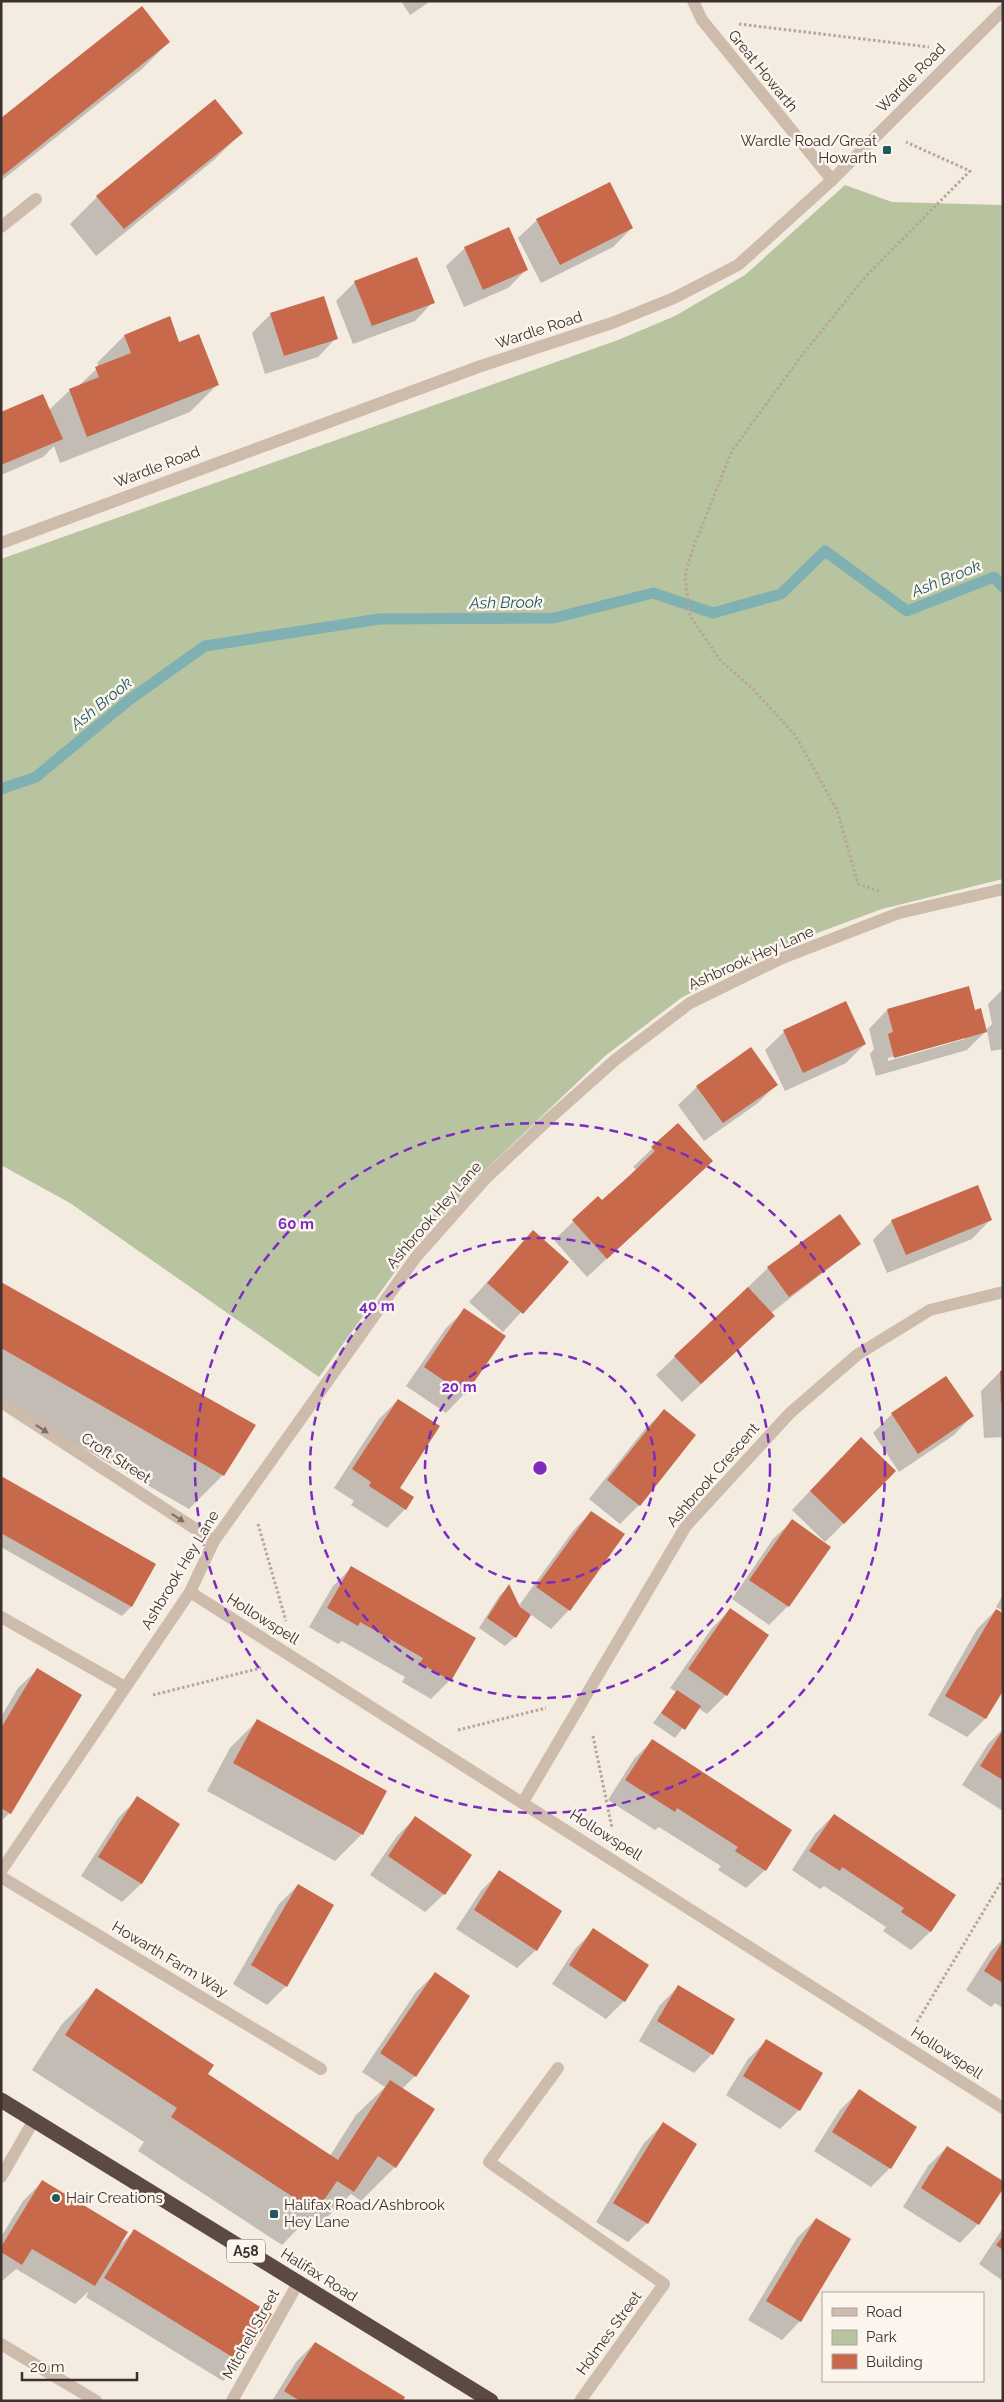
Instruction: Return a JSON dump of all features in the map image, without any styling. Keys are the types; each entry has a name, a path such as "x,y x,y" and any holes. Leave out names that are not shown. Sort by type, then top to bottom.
{"highway":[{"name":"Halifax Road","path":"1,2100 491,2401"}],"street":[{"name":"Great Howarth","path":"693,1 702,20 832,180"},
{"name":"Wardle Road","path":"1,543 316,425 481,366 612,323 674,298 738,265 832,180 1003,10"},
{"path":"1,227 36,199"},
{"name":"Ashbrook Hey Lane","path":"1,1871 190,1592 214,1541 416,1257 486,1178 615,1060 690,1003 780,959 899,913 1003,889"},
{"name":"Ashbrook Crescent","path":"524,1802 686,1526 790,1413 857,1355 930,1310 1003,1292"},
{"name":"Croft Street","path":"1,1402 214,1541"},
{"name":"Hollowspell","path":"190,1592 524,1802 1003,2108"},
{"path":"1,1617 125,1687"},
{"name":"Howarth Farm Way","path":"1,1877 321,2069"},
{"name":"Holmes Street","path":"558,2068 489,2162 664,2284 580,2401"},
{"path":"1,2177 34,2120"},
{"name":"Mitchell Street","path":"232,2401 298,2283"},
{"path":"1,2344 96,2401"}],"path":[{"path":"702,20 962,50"},
{"path":"881,131 970,171 865,277 799,359 732,451 692,551 685,577 690,616 721,661 753,689 796,734 837,810 858,884 887,894 899,913"},
{"path":"114,1704 296,1659 249,1492"},
{"path":"424,1739 585,1698 619,1863"},
{"path":"904,2045 1003,1879"}],"green space":[{"path":"845,185 892,202 1003,205 1003,879 882,909 774,949 681,998 605,1056 475,1180 405,1258 319,1377 70,1203 1,1165 1,559 618,340 675,316 745,275"}],"building":[{"path":"142,6 170,42 1,177 1,118"},
{"path":"215,99 243,133 124,229 96,196"},
{"path":"610,182 633,228 560,265 536,219"},
{"path":"509,227 528,270 483,290 464,247"},
{"path":"417,257 435,303 372,326 354,281"},
{"path":"324,296 338,339 284,356 270,313"},
{"path":"170,316 179,342 199,334 219,385 87,437 69,389 99,377 95,367 131,353 124,335"},
{"path":"43,394 63,439 1,465 1,412"},
{"path":"969,986 975,1010 981,1008 987,1032 894,1058 888,1034 893,1032 887,1009"},
{"path":"846,1001 866,1044 803,1073 783,1030"},
{"path":"751,1047 778,1085 723,1123 696,1086"},
{"path":"678,1123 713,1161 607,1259 572,1220 598,1196 602,1200 629,1176 655,1151 651,1147"},
{"path":"978,1185 992,1220 906,1255 891,1220"},
{"path":"840,1214 861,1244 789,1297 767,1267"},
{"path":"533,1230 569,1262 523,1314 487,1283"},
{"path":"1,1282 256,1425 224,1476 1,1348"},
{"path":"748,1287 775,1316 701,1384 674,1356"},
{"path":"464,1308 506,1336 465,1395 424,1367"},
{"path":"1003,1370 1003,1403 1001,1403 1000,1371"},
{"path":"946,1376 974,1416 918,1454 891,1413"},
{"path":"398,1399 440,1426 400,1488 414,1497 406,1510 369,1486 371,1482 352,1469"},
{"path":"664,1409 696,1435 640,1506 607,1480"},
{"path":"861,1437 896,1471 844,1524 810,1491"},
{"path":"1,1476 156,1564 132,1607 1,1533"},
{"path":"591,1511 625,1534 570,1611 536,1587"},
{"path":"792,1519 831,1547 789,1607 749,1580"},
{"path":"351,1566 476,1638 451,1681 420,1663 423,1658 360,1622 358,1626 327,1608"},
{"path":"509,1584 520,1607 531,1615 516,1638 487,1618"},
{"path":"730,1608 769,1635 727,1696 688,1669"},
{"path":"996,1609 1003,1613 1003,1691 986,1719 945,1696"},
{"path":"37,1668 82,1695 11,1814 1,1808 1,1728"},
{"path":"677,1690 701,1706 685,1730 661,1713"},
{"path":"257,1719 387,1791 363,1835 233,1763"},
{"path":"1003,1730 1003,1780 980,1766"},
{"path":"652,1739 792,1830 766,1871 735,1851 738,1847 677,1808 675,1812 625,1780"},
{"path":"137,1796 180,1824 142,1884 98,1857"},
{"path":"834,1814 956,1895 931,1932 901,1912 904,1908 842,1867 840,1871 809,1851"},
{"path":"415,1816 472,1855 445,1895 388,1856"},
{"path":"499,1870 562,1911 537,1951 474,1910"},
{"path":"298,1884 334,1905 287,1987 251,1965"},
{"path":"593,1928 649,1965 625,2002 569,1965"},
{"path":"1003,1941 1003,1983 984,1971"},
{"path":"435,1972 470,1996 416,2077 380,2053"},
{"path":"678,1985 735,2019 713,2055 657,2021"},
{"path":"96,1988 214,2065 208,2074 338,2160 390,2080 435,2109 396,2168 378,2156 354,2192 337,2181 316,2212 171,2117 177,2108 65,2035"},
{"path":"766,2039 823,2073 800,2111 743,2076"},
{"path":"859,2089 917,2127 891,2169 832,2132"},
{"path":"663,2122 697,2144 648,2224 613,2203"},
{"path":"947,2146 1003,2181 1003,2189 979,2225 921,2188"},
{"path":"42,2180 128,2232 95,2286 32,2249 22,2265 1,2252 1,2247"},
{"path":"816,2218 851,2239 801,2322 766,2301"},
{"path":"134,2229 272,2314 242,2363 104,2278"},
{"path":"1003,2236 1003,2250 996,2245"},
{"path":"315,2342 405,2397 403,2401 300,2401 284,2391"}],"waterway":[{"name":"Ash Brook","path":"1,789 36,777 129,700 205,646 379,619 554,618 653,593 713,613 781,594 825,551 907,611 994,577 1003,587"}],"place":[{"name":"Wardle Road/Great Howarth","path":"887,150"},
{"name":"Hair Creations","path":"56,2198"},
{"name":"Halifax Road/Ashbrook Hey Lane","path":"274,2214"}]}
